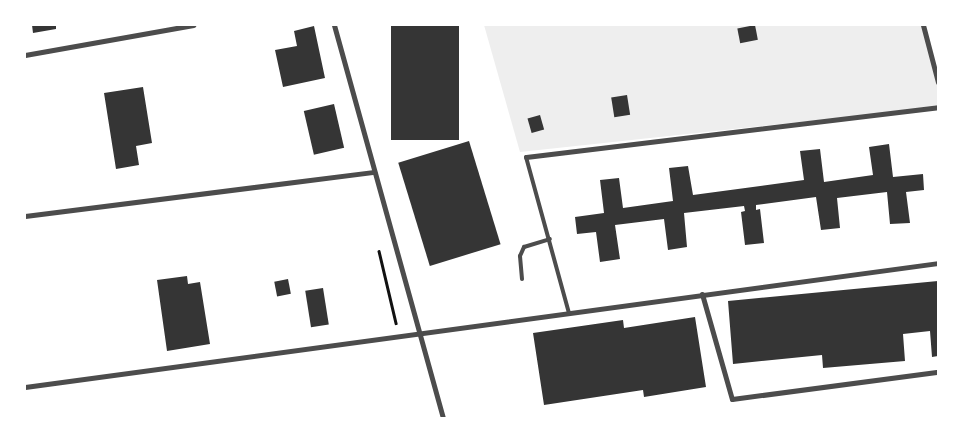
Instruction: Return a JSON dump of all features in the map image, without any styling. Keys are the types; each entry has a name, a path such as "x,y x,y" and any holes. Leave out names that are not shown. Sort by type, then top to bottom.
{"street":[{"path":"25,55 194,25"},
{"path":"334,25 443,418"},
{"path":"923,25 938,82"},
{"path":"526,157 938,107"},
{"path":"25,216 374,172"},
{"path":"25,388 938,263"},
{"path":"702,294 732,399 938,372"}],"lane":[{"path":"526,157 569,313"},
{"path":"522,279 520,256 524,247 550,239"}],"path":[{"path":"379,251 396,323"}],"shaded area":[{"path":"484,25 923,25 938,82 938,107 520,152"}],"building":[{"path":"32,25 56,25 56,29 33,33"},
{"path":"391,25 459,25 459,140 391,140"},
{"path":"755,25 758,40 740,43 737,28"},
{"path":"314,26 325,78 283,87 275,50 297,46 294,31"},
{"path":"143,87 152,143 136,146 139,165 116,169 104,93"},
{"path":"627,95 630,115 614,117 611,98"},
{"path":"334,104 344,148 314,155 304,111"},
{"path":"540,115 544,129 532,133 528,119"},
{"path":"469,141 501,244 430,266 398,163"},
{"path":"889,144 893,177 923,174 924,190 906,192 910,223 890,224 887,192 837,198 840,228 821,230 816,197 756,205 756,210 760,209 764,243 745,245 741,212 745,211 744,206 684,213 687,247 668,250 664,219 615,225 620,259 600,262 596,232 577,234 575,217 604,213 600,180 619,178 623,208 673,201 669,168 688,166 693,195 804,180 800,151 820,149 824,182 873,175 869,147"},
{"path":"187,276 188,284 200,282 210,344 167,351 157,280"},
{"path":"288,279 291,294 277,296 274,282"},
{"path":"938,281 938,356 932,357 930,331 903,334 905,361 823,368 822,355 733,364 728,301"},
{"path":"323,288 329,325 311,327 305,291"},
{"path":"695,317 706,387 644,397 643,390 544,405 533,333 623,320 624,328"}]}
